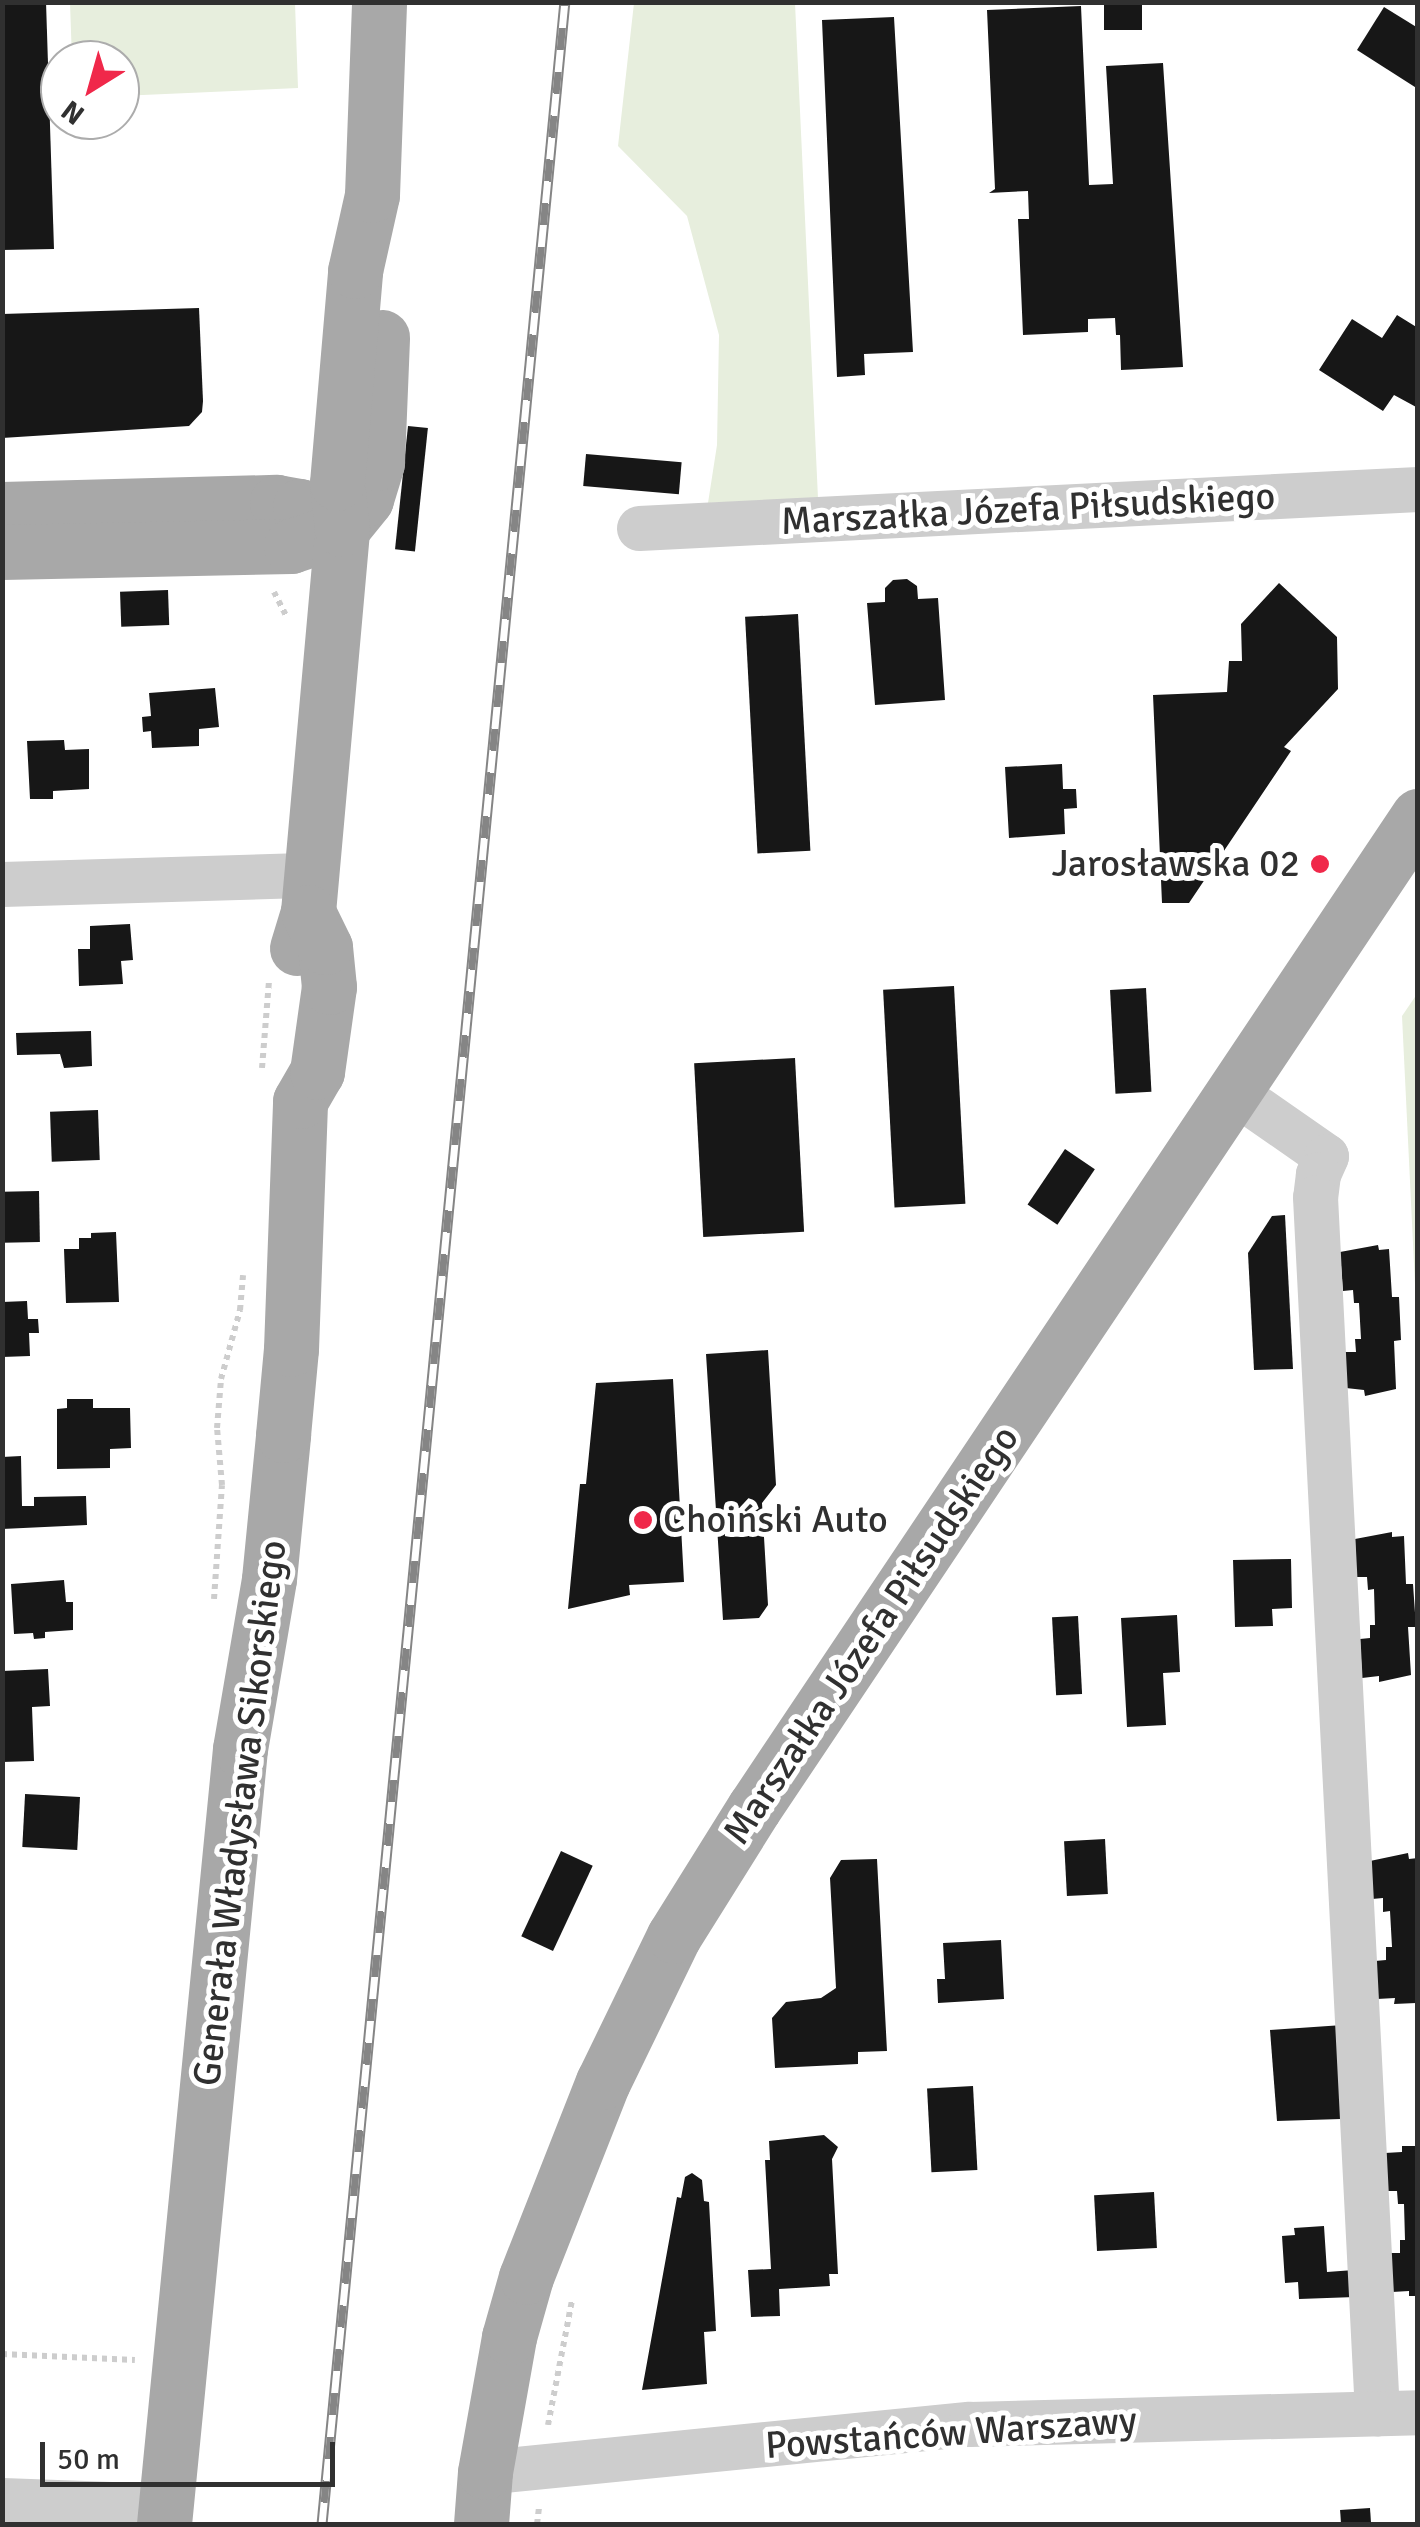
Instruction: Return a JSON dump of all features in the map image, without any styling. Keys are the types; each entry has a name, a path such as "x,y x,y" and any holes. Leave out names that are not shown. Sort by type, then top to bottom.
{"main road":[{"name":"Generała Władysława Sikorskiego","path":"165,2515 240,1749 269,1579 291,1349 300,1102 287,1070 287,1039 294,960 310,893 342,528 336,483 354,271 372,195 379,2"},
{"path":"2,509 277,502 300,506 342,528"},
{"path":"2,552 290,546 342,528"},
{"name":"Marszałka Józefa Piłsudskiego","path":"483,2498 509,2336 526,2277 603,2082 674,1936 765,1792 1418,816"}],"street":[{"name":"Marszałka Józefa Piłsudskiego","path":"639,528 1418,489"},
{"path":"2,884 310,893"},
{"path":"1234,1092 1326,1156 1318,1174 1316,1197 1397,2412"},
{"name":"Powstańców Warszawy","path":"483,2498 970,2424 1397,2412"},
{"path":"2,2500 165,2515"}],"path":[{"path":"546,2438 574,2292"},
{"path":"2,2354 136,2360"}],"green space":[{"path":"70,3 295,3 298,88 140,95 140,40 71,40"},
{"path":"634,3 795,3 818,498 708,503 717,445 719,335 687,216 618,146"},
{"path":"1417,994 1417,1326 1402,1016"}],"building":[{"path":"2,2 46,2 47,40 40,40 40,140 50,140 54,249 2,250"},
{"path":"1104,2 1142,2 1142,30 1104,30"},
{"path":"1081,6 1089,185 1113,184 1106,66 1163,63 1183,367 1121,370 1120,335 1116,335 1115,318 1088,319 1088,332 1023,335 1018,219 1029,219 1028,191 989,193 995,189 987,10"},
{"path":"1384,7 1418,28 1418,89 1357,50"},
{"path":"894,17 913,352 864,354 865,375 837,377 822,20"},
{"path":"199,308 203,401 202,412 189,426 2,438 2,314"},
{"path":"1397,315 1418,328 1418,408 1394,395 1383,411 1319,370 1352,319 1382,338"},
{"path":"408,426 428,428 415,551 395,549"},
{"path":"586,454 682,462 679,494 583,486"},
{"path":"907,579 917,586 918,599 938,598 945,700 875,705 867,603 885,602 885,588 893,580"},
{"path":"1279,583 1337,637 1338,689 1284,747 1291,751 1189,903 1162,903 1153,695 1227,692 1229,661 1242,661 1241,624"},
{"path":"168,590 169,625 121,627 120,592"},
{"path":"798,614 810,851 757,853 745,617"},
{"path":"215,688 219,727 199,729 199,746 152,748 151,731 143,732 142,717 151,716 149,693"},
{"path":"64,740 65,750 89,749 89,789 53,791 53,799 30,799 27,741"},
{"path":"1062,764 1063,789 1076,789 1077,808 1064,809 1065,834 1009,838 1005,767"},
{"path":"130,924 133,960 121,961 123,984 79,986 78,949 90,949 90,926"},
{"path":"954,986 965,1204 895,1207 883,990"},
{"path":"1146,988 1151,1092 1115,1094 1110,990"},
{"path":"91,1031 92,1066 64,1068 60,1054 17,1055 16,1033"},
{"path":"795,1058 804,1232 703,1237 694,1063"},
{"path":"98,1110 100,1160 52,1162 50,1112"},
{"path":"1065,1149 1095,1169 1057,1225 1028,1205"},
{"path":"39,1191 40,1242 3,1243 2,1192"},
{"path":"1285,1215 1293,1369 1254,1370 1248,1253 1272,1216"},
{"path":"116,1232 119,1302 66,1303 64,1249 79,1249 79,1238 91,1238 91,1233"},
{"path":"1378,1245 1379,1250 1389,1249 1392,1297 1399,1297 1401,1340 1394,1341 1396,1389 1365,1396 1364,1390 1346,1388 1345,1352 1356,1352 1355,1339 1361,1339 1359,1303 1354,1303 1353,1290 1343,1291 1340,1252"},
{"path":"27,1301 28,1319 38,1319 39,1333 29,1333 30,1356 2,1357 2,1302"},
{"path":"768,1350 776,1485 762,1503 768,1605 759,1618 723,1620 706,1354"},
{"path":"673,1379 684,1582 629,1585 630,1595 568,1609 580,1484 586,1484 596,1383"},
{"path":"67,1399 93,1399 93,1408 130,1408 131,1448 110,1449 110,1468 57,1469 57,1409 67,1408"},
{"path":"21,1456 22,1506 34,1506 34,1497 86,1496 87,1525 2,1529 2,1457"},
{"path":"1392,1532 1392,1537 1404,1536 1406,1584 1413,1584 1416,1627 1408,1627 1411,1675 1379,1682 1379,1676 1362,1678 1360,1639 1370,1638 1370,1625 1375,1625 1374,1589 1368,1590 1367,1577 1356,1577 1355,1539"},
{"path":"1291,1559 1292,1608 1272,1609 1273,1626 1235,1627 1233,1560"},
{"path":"64,1580 66,1602 73,1602 73,1630 45,1632 45,1638 34,1639 33,1633 14,1634 11,1584"},
{"path":"1177,1615 1180,1672 1163,1673 1166,1725 1127,1727 1121,1618"},
{"path":"1078,1616 1082,1694 1056,1695 1052,1617"},
{"path":"48,1669 50,1706 32,1707 34,1761 2,1762 2,1671"},
{"path":"25,1794 80,1797 77,1850 22,1847"},
{"path":"1105,1839 1108,1894 1067,1896 1064,1841"},
{"path":"561,1851 593,1866 553,1951 521,1936"},
{"path":"1408,1853 1409,1859 1418,1858 1418,1998 1416,2003 1394,2004 1395,1998 1377,1999 1375,1961 1386,1960 1386,1947 1392,1947 1390,1911 1383,1912 1383,1898 1372,1899 1370,1861"},
{"path":"877,1859 887,2051 858,2052 858,2064 775,2068 772,2018 786,2002 821,1998 836,1988 830,1878 841,1860"},
{"path":"1001,1940 1004,1999 938,2003 937,1979 945,1979 943,1943"},
{"path":"1343,2025 1341,2119 1277,2121 1270,2030"},
{"path":"973,2086 977,2170 931,2172 927,2088"},
{"path":"824,2135 838,2147 832,2159 838,2274 829,2274 830,2286 779,2289 780,2316 751,2317 748,2270 771,2269 765,2160 770,2160 769,2141"},
{"path":"1402,2146 1418,2146 1418,2296 1409,2296 1409,2291 1392,2292 1390,2253 1400,2253 1400,2240 1405,2240 1404,2204 1398,2204 1397,2191 1387,2191 1385,2153 1402,2152"},
{"path":"692,2173 702,2180 704,2201 709,2202 716,2331 704,2332 707,2384 642,2390 677,2197 681,2198 685,2177"},
{"path":"1154,2192 1157,2248 1097,2251 1094,2195"},
{"path":"1324,2226 1327,2272 1354,2270 1355,2297 1299,2299 1298,2282 1285,2283 1282,2236 1295,2235 1294,2228"},
{"path":"1370,2508 1371,2524 1341,2524 1340,2510"}],"railway":[{"path":"322,2524 565,2"}],"place":[{"name":"Jarosławska 02","path":"1320,864"},
{"name":"Choiński Auto","path":"643,1520"}]}
